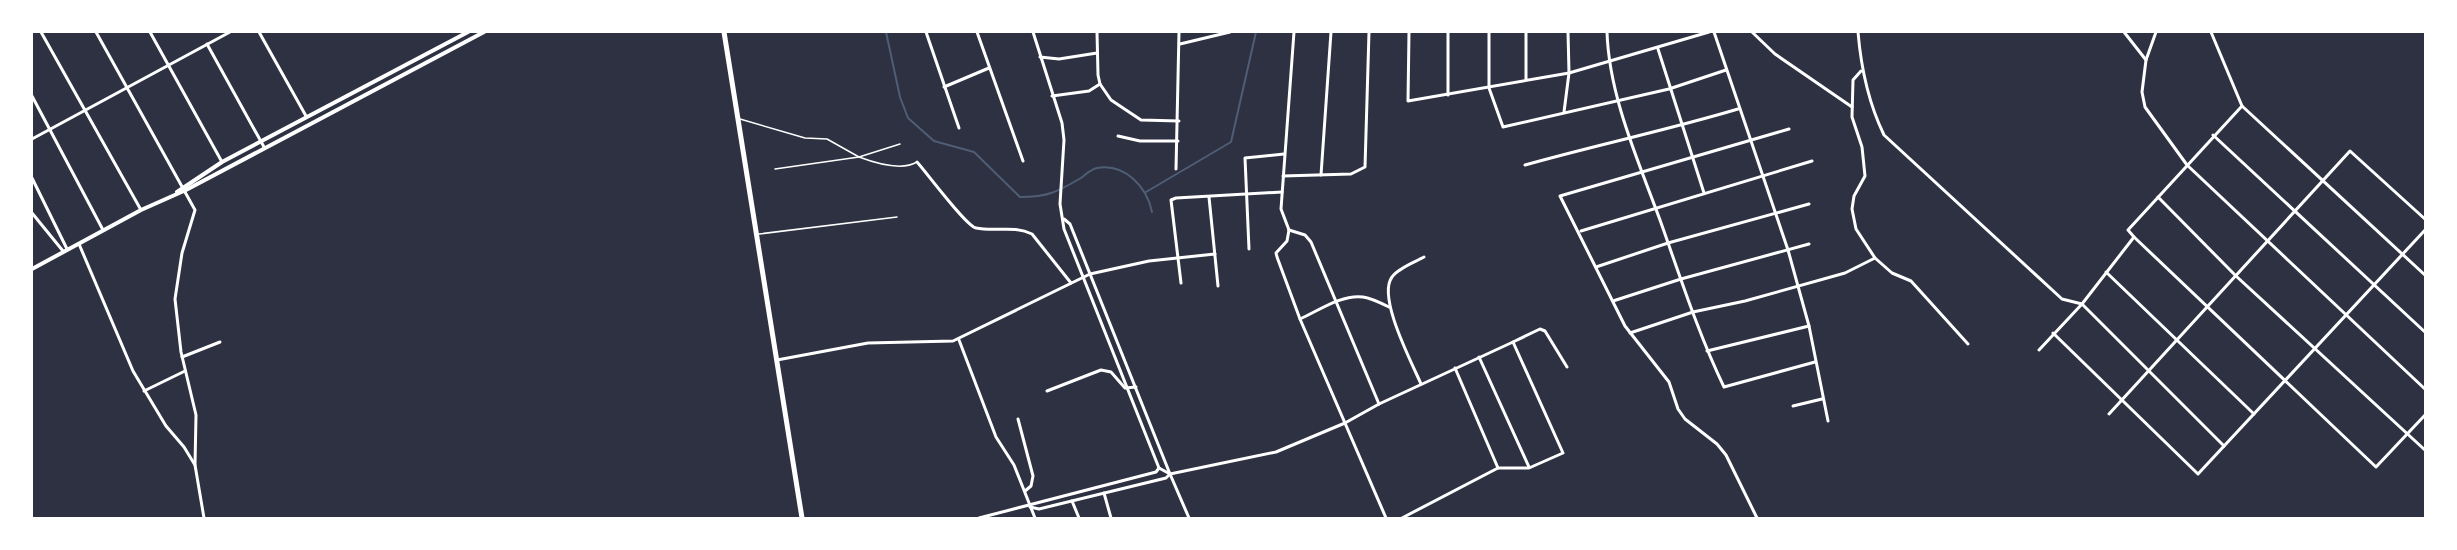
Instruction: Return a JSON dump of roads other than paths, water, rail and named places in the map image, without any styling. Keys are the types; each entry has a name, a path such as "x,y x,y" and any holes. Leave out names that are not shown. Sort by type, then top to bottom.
{"highway":[{"path":"724,32 802,519"}],"street":[{"path":"41,32 141,210"},
{"path":"96,32 186,190 195,210 182,253 175,298 182,357 196,415 195,465 204,519"},
{"path":"150,32 222,162"},
{"path":"32,139 125,86 230,32"},
{"path":"259,32 306,116"},
{"path":"176,193 183,186 261,140 468,32"},
{"path":"32,269 484,32"},
{"path":"926,32 959,128"},
{"path":"977,32 1023,161"},
{"path":"1033,32 1062,123 1064,140 1060,204 1064,229 1130,389 1159,468 1170,474"},
{"path":"1097,32 1100,84 1111,100 1141,120 1179,122"},
{"path":"1176,169 1179,122 1179,32"},
{"path":"1179,44 1230,32"},
{"path":"1294,32 1281,209 1289,230 1287,241 1276,253 1300,319 1386,519"},
{"path":"1321,175 1331,32"},
{"path":"1283,176 1351,174 1365,167 1369,32"},
{"path":"1409,32 1408,101 1569,73 1712,32 1738,109 1778,214 1809,326 1828,421"},
{"path":"1448,32 1448,95"},
{"path":"1489,32 1489,88 1503,127 1669,88 1726,70"},
{"path":"1526,32 1526,79"},
{"path":"1564,112 1569,73 1568,32"},
{"path":"1607,32 1608,62 1630,136 1707,351 1724,387 1815,362"},
{"path":"1752,32 1775,54 1852,107"},
{"path":"1858,32 1862,71 1874,115 1884,135 2062,298 2082,304 2224,446"},
{"path":"2124,32 2146,60"},
{"path":"2156,32 2146,60 2142,92 2145,107 2187,165 2426,390"},
{"path":"2211,32 2241,106 2426,276"},
{"path":"207,44 264,147"},
{"path":"1658,49 1704,193"},
{"path":"1040,57 1059,59 1098,53"},
{"path":"944,87 989,68"},
{"path":"1862,71 1853,80 1852,117 1862,147 1865,176 1854,196 1852,209 1856,229 1875,258 1892,273 1911,281 1968,344"},
{"path":"1052,96 1089,91 1100,84"},
{"path":"32,96 103,230"},
{"path":"2241,106 2128,230 2376,467 2426,414"},
{"path":"1525,165 1630,136 1681,126 1738,109"},
{"path":"1757,519 1726,455 1717,444 1685,419 1678,409 1669,382 1640,342 1630,333 1580,231 1560,196 1789,129"},
{"path":"2213,135 2426,333"},
{"path":"1118,136 1140,141 1178,141"},
{"path":"2109,414 2350,151 2426,220"},
{"path":"1249,249 1245,158 1284,154"},
{"path":"1580,231 1812,161"},
{"path":"917,162 967,224 984,229 1023,229 1032,234 1071,283"},
{"path":"32,178 65,250"},
{"path":"1181,283 1171,200 1282,192"},
{"path":"1209,197 1218,286"},
{"path":"2158,197 2236,276 2316,347 2426,451"},
{"path":"1596,267 1668,243 1809,204"},
{"path":"32,213 65,250"},
{"path":"1064,219 1070,224 1189,519"},
{"path":"2053,333 2198,474 2426,229"},
{"path":"1289,230 1305,235 1311,242 1378,404"},
{"path":"2039,350 2082,304 2134,237"},
{"path":"78,243 128,360 144,391 195,465"},
{"path":"1613,302 1681,279 1809,244"},
{"path":"776,360 868,343 893,344 958,340 1084,276 1149,261 1215,254"},
{"path":"1421,384 1389,307 1390,281 1393,275 1424,257"},
{"path":"1630,333 1693,312 1845,273 1875,258"},
{"path":"2106,272 2254,414"},
{"path":"1300,319 1336,302 1364,297 1389,307"},
{"path":"1707,351 1809,326"},
{"path":"1030,507 1039,508 1072,501 1166,478 1170,474 1276,452 1345,423 1378,404 1540,329 1545,331 1567,367"},
{"path":"958,340 996,437 1014,465 1035,519"},
{"path":"182,357 220,342"},
{"path":"1401,519 1498,468 1529,468 1563,453 1513,342"},
{"path":"1479,357 1529,468"},
{"path":"1455,368 1498,468"},
{"path":"1047,391 1106,369 1130,389"},
{"path":"144,391 185,371"},
{"path":"1130,389 1136,387"},
{"path":"1793,406 1822,399"},
{"path":"1018,419 1033,476 1030,486 1025,491"},
{"path":"979,519 1156,472 1159,468"},
{"path":"1104,493 1111,519"},
{"path":"1072,501 1079,519"}],"lane":[{"path":"738,118 804,138 827,139 871,162 908,167 917,162"},
{"path":"775,169 859,156 900,144"},
{"path":"755,235 897,217"}],"waterway":[{"path":"886,32 900,97 908,118 934,141 974,152 1020,197 1052,193 1095,169 1107,167 1117,169 1140,186 1152,212"},
{"path":"1146,192 1231,142 1256,32"}]}
